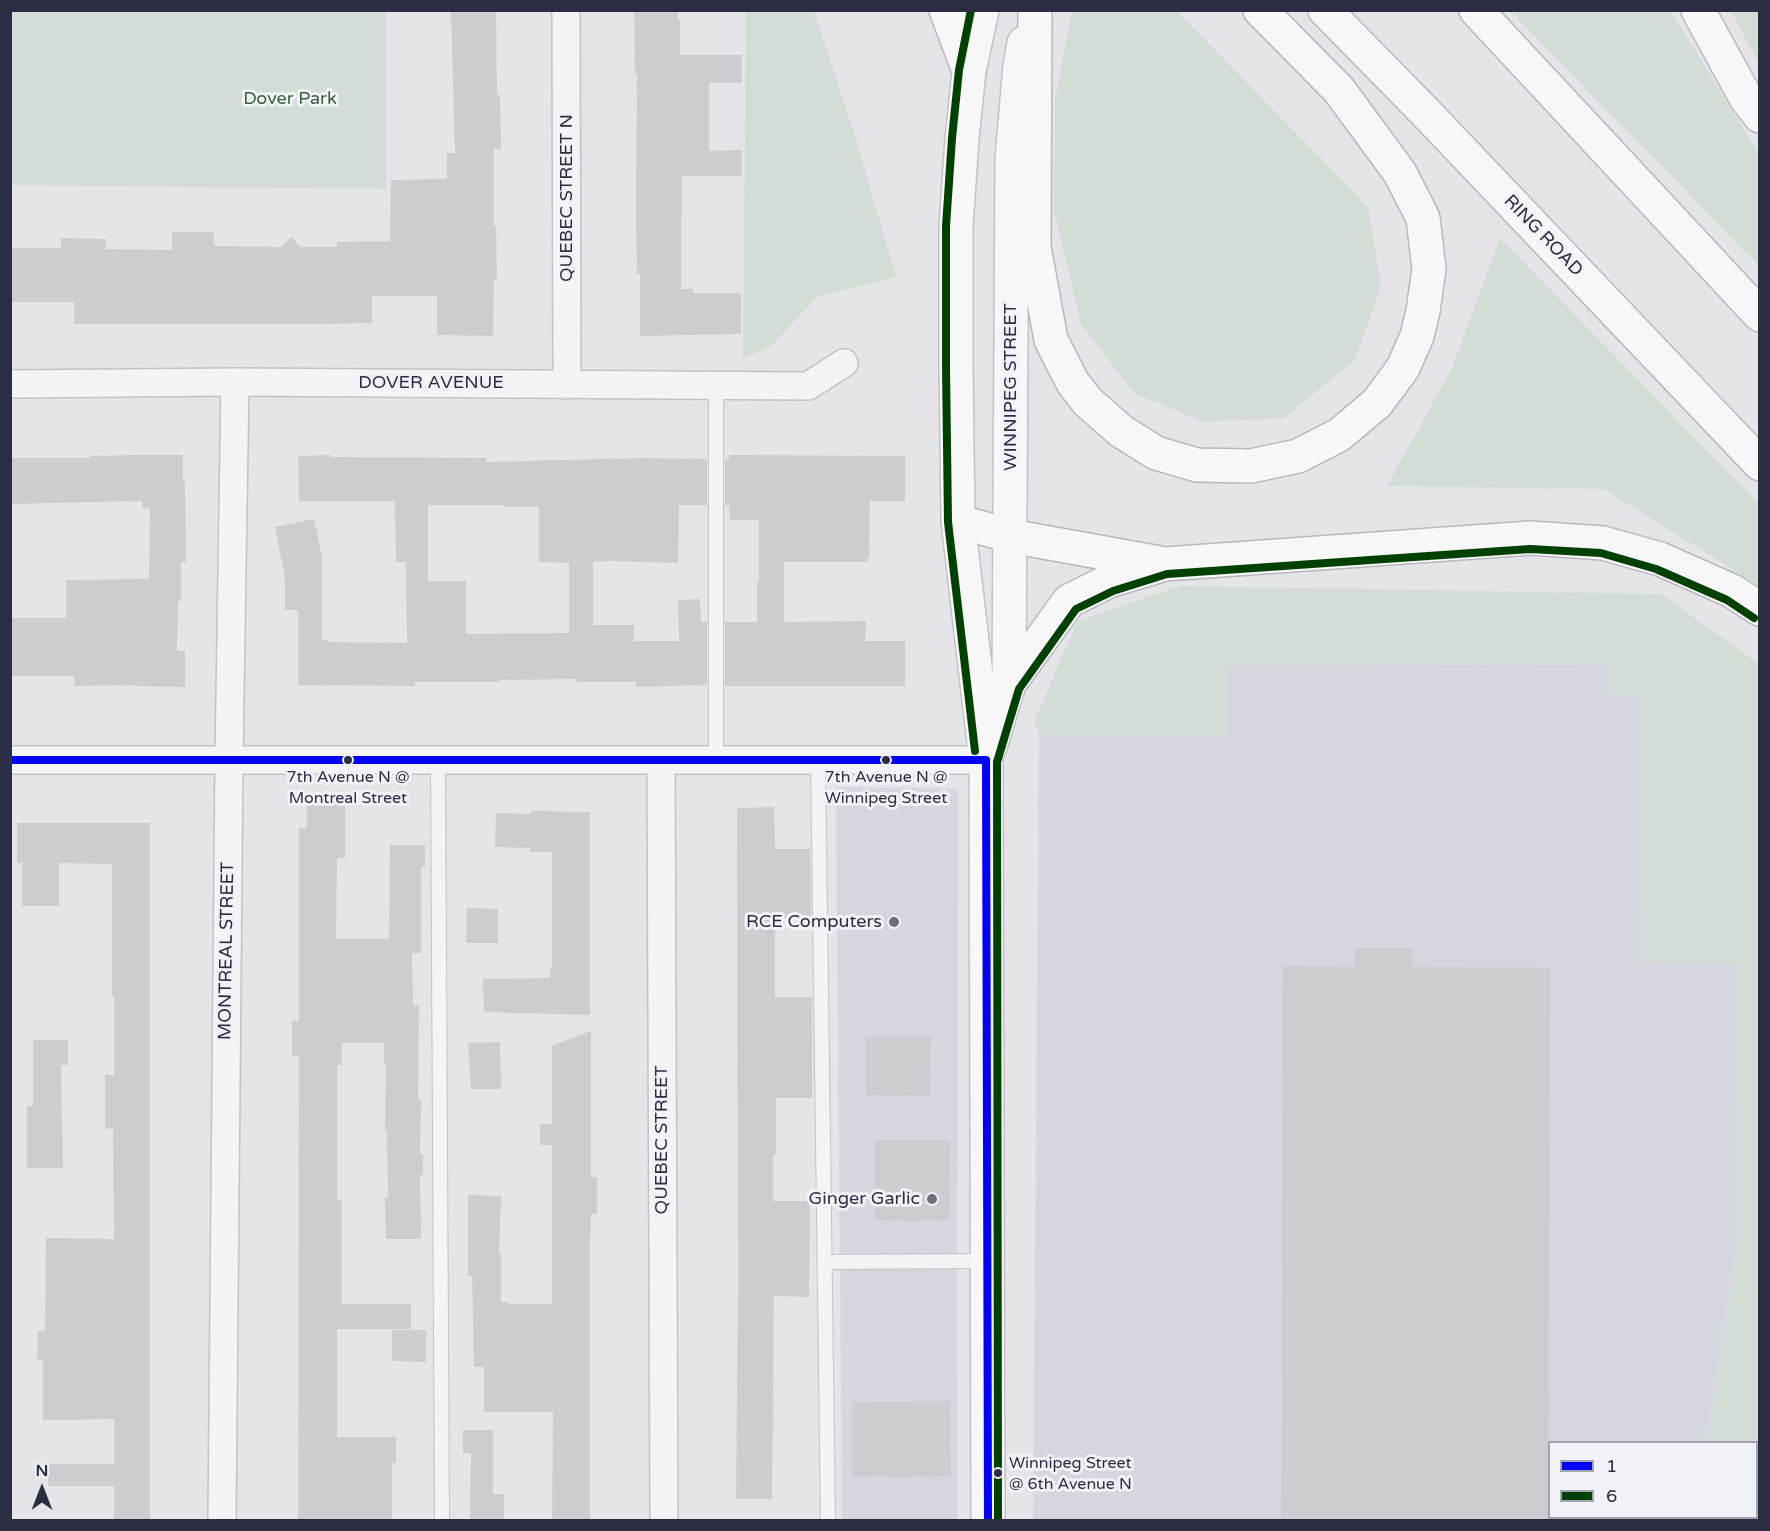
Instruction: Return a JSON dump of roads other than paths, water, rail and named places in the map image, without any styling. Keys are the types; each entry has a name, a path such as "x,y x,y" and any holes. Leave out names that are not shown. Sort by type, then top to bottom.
{"main road":[{"path":"946,10 969,71"},
{"name":"WINNIPEG STREET","path":"982,10 969,71 956,226 958,521 986,760 988,1521"},
{"name":"WINNIPEG STREET","path":"986,760 1009,684 1012,158 1020,66 1029,10"},
{"path":"1035,10 1034,247 1051,340 1073,383 1088,402 1121,431 1147,448 1156,453 1197,465 1251,466 1298,456 1339,435 1377,403 1403,368 1417,336 1429,269 1423,218 1400,173 1339,90 1260,10"},
{"name":"RING ROAD","path":"1325,10 1760,464"},
{"path":"1476,10 1760,315"},
{"path":"1698,10 1746,98 1760,116"},
{"path":"958,521 1010,536 1165,564"},
{"path":"1009,684 1069,601 1109,582 1165,564 1530,538 1603,543 1660,559 1732,591 1760,609"}],"street":[{"name":"QUEBEC STREET N","path":"566,10 567,384"},
{"name":"DOVER AVENUE","path":"10,384 235,382 808,386 844,363"},
{"name":"MONTREAL STREET","path":"222,1521 235,382"},
{"path":"10,760 986,760"},
{"name":"QUEBEC STREET","path":"661,760 664,1521"}],"lane":[{"path":"716,386 716,760"},
{"path":"438,760 442,1521"},
{"path":"818,760 828,1521"},
{"path":"825,1262 987,1261"}],"place":[{"name":"7th Avenue N @ Montreal Street","path":"348,760"},
{"name":"7th Avenue N @ Winnipeg Street","path":"886,760"},
{"name":"RCE Computers","path":"894,922"},
{"name":"Ginger Garlic","path":"932,1199"},
{"name":"Winnipeg Street @ 6th Avenue N","path":"998,1473"}],"park label":[{"name":"Dover Park","path":"290,99"}]}
